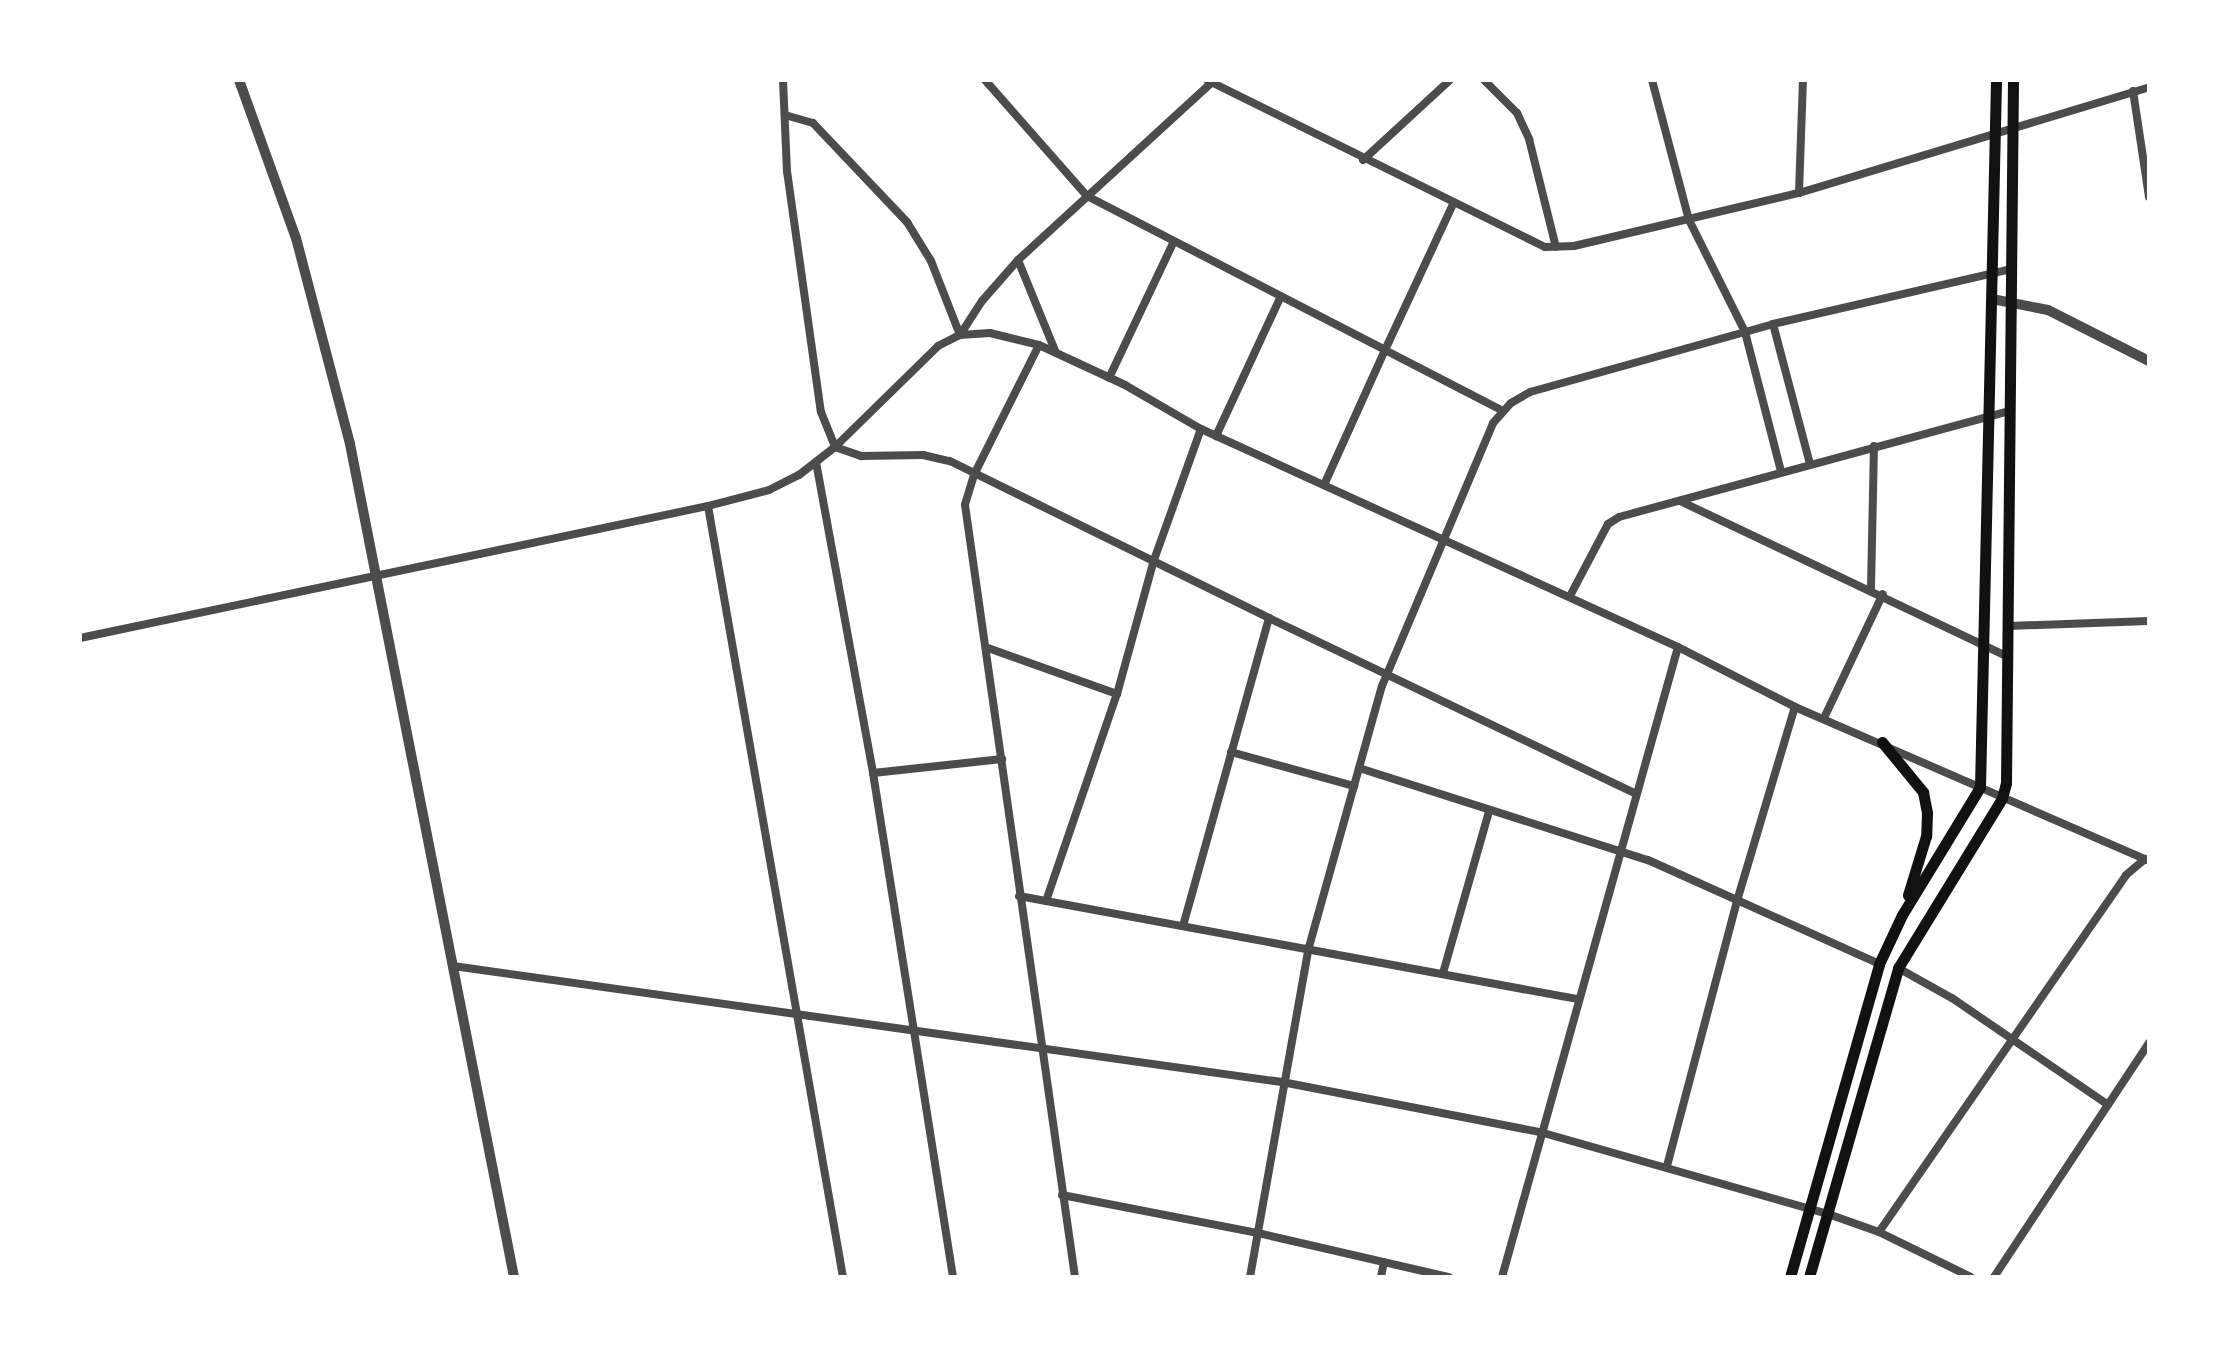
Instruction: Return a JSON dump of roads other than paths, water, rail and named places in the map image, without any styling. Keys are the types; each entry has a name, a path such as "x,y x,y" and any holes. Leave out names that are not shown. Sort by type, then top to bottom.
{"main road":[{"path":"1790,1277 1879,964 1902,915 1980,787 1996,80"},
{"path":"1810,1277 1898,968 2002,798 2008,626 2013,80"},
{"path":"1882,742 1923,792 1927,813 1926,836 1902,915"}],"street":[{"path":"239,80 296,238 350,444 372,576 514,1277"},
{"path":"783,80 787,172 821,412 835,447 861,456 938,457 1385,676 1635,793"},
{"path":"985,80 1088,196 1504,411"},
{"path":"1363,160 1450,80"},
{"path":"1484,80 1516,113 1529,140 1556,247"},
{"path":"1652,80 1689,220 1745,332 1782,471"},
{"path":"1799,193 1802,80"},
{"path":"960,335 982,301 1018,260 1210,81 1545,247 1689,220 1799,193 1996,136 2149,86"},
{"path":"2133,91 2149,197"},
{"path":"785,115 813,123 907,222 931,260 960,335"},
{"path":"1324,486 1453,204"},
{"path":"1109,378 1173,243"},
{"path":"1018,260 1056,353"},
{"path":"1250,1277 1308,947 1358,768 1385,676 1493,423 1530,392 1772,324 2011,269"},
{"path":"1216,436 1280,298"},
{"path":"1992,298 2048,310 2149,361"},
{"path":"1772,324 1810,464"},
{"path":"80,638 769,490 835,447 938,346 960,335 1008,336 1039,345 1109,378 1201,429 1442,542 1570,596 1795,708 1882,742 2147,860"},
{"path":"1039,345 974,475 965,505 1074,1277"},
{"path":"1570,596 1608,524 1619,517 2010,411"},
{"path":"1046,901 1118,694 1154,560 1201,429"},
{"path":"1871,588 1874,446"},
{"path":"816,462 873,773 953,1277"},
{"path":"1680,501 1871,588 2007,656"},
{"path":"708,506 844,1277"},
{"path":"1824,718 1883,594"},
{"path":"1182,926 1269,618"},
{"path":"2008,626 2149,621"},
{"path":"1502,1277 1618,850 1678,647"},
{"path":"988,648 1118,694"},
{"path":"1667,1166 1737,901 1795,708"},
{"path":"1231,752 1354,786"},
{"path":"873,773 1002,759"},
{"path":"1358,768 1618,850 1879,964"},
{"path":"1443,973 1489,811"},
{"path":"1879,1232 2126,875 2147,860"},
{"path":"1019,896 1577,999"},
{"path":"453,966 1282,1082 1540,1132 1828,1214 1879,1232 1971,1277"},
{"path":"1898,968 2108,1105"},
{"path":"1994,1277 2149,1043"},
{"path":"1062,1195 1258,1233 1449,1277"},
{"path":"1381,1277 1384,1262"}]}
